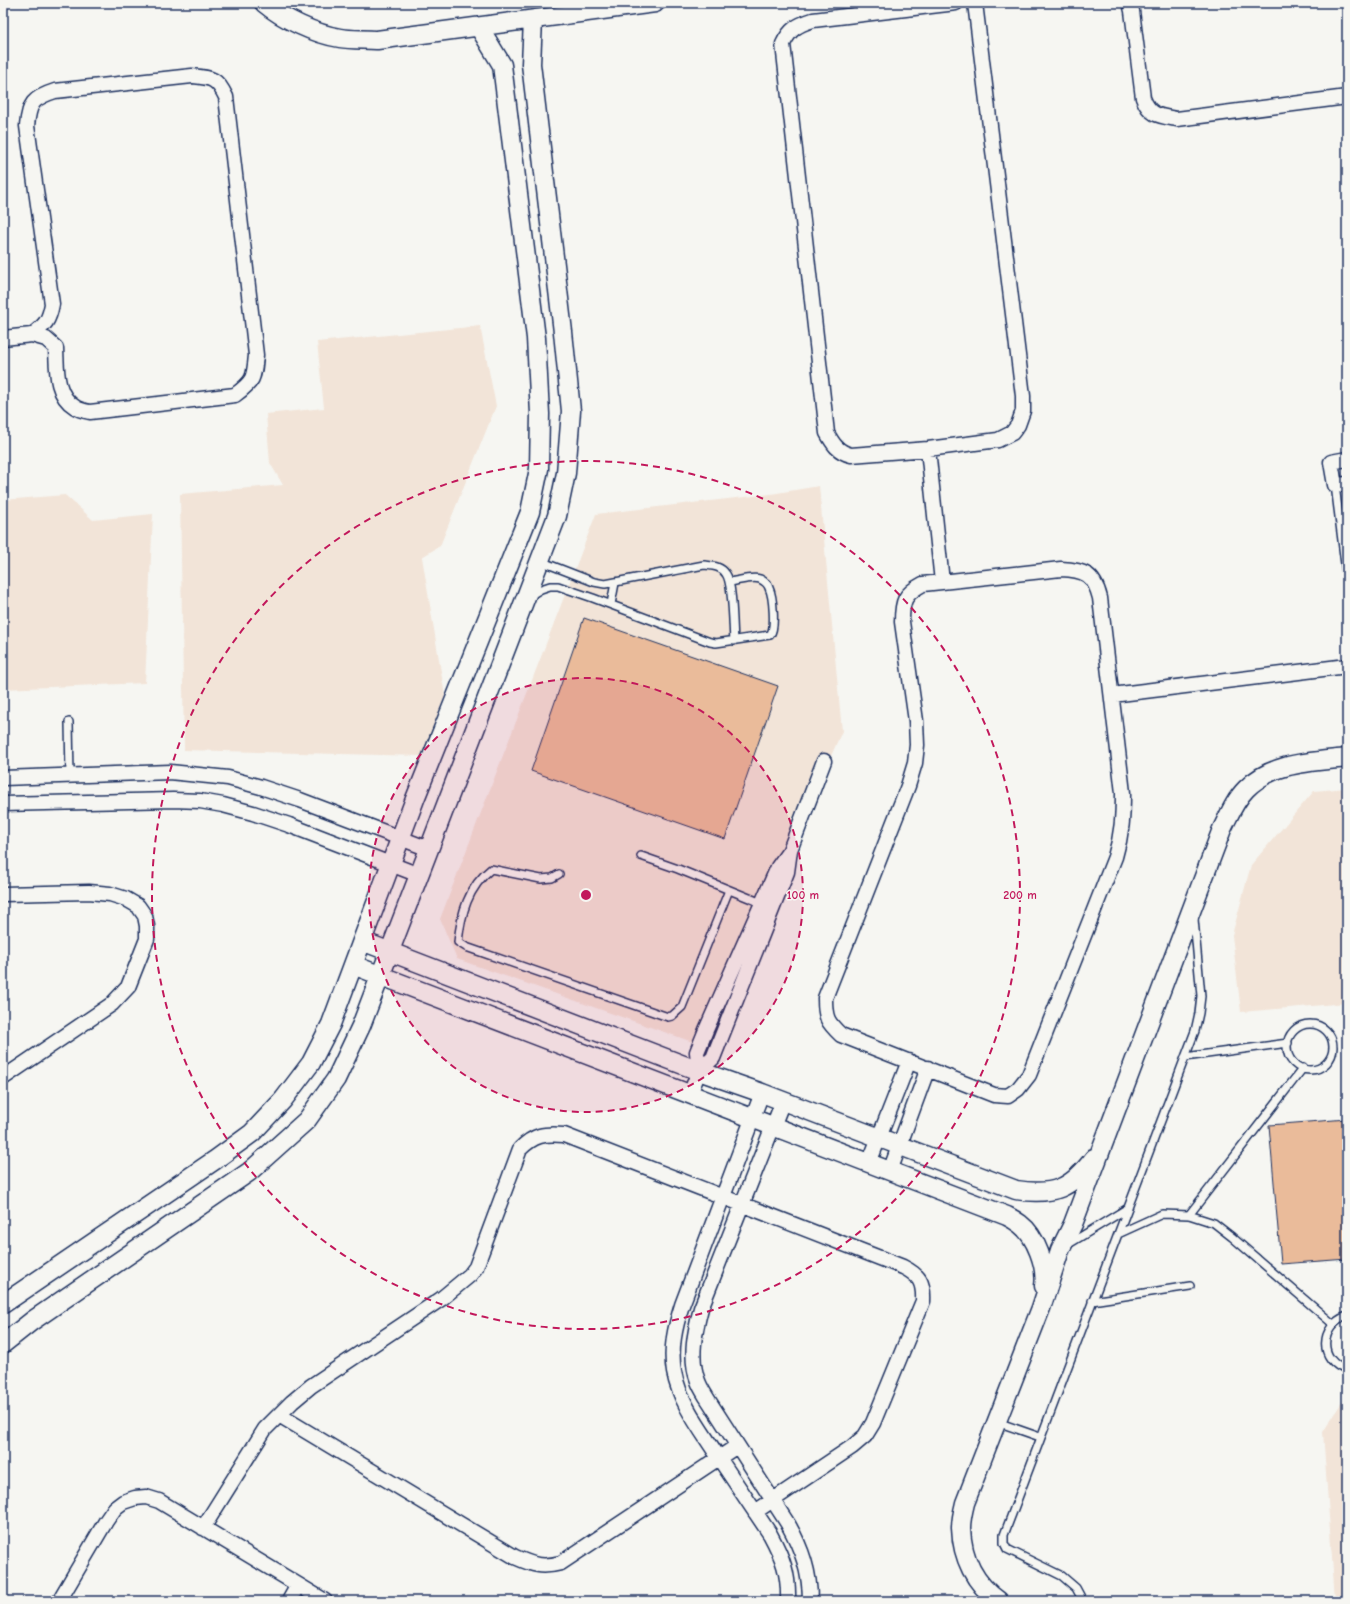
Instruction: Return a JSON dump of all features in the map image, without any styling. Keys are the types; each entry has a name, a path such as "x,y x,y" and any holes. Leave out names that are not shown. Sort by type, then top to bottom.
{"street":[{"path":"264,3 276,13 307,28 339,38 377,40 655,3"},
{"path":"956,3 876,8 812,20 799,24 788,34 783,44 827,433 835,447 843,453 851,455 928,449 998,440 1012,433 1018,425 1023,411 1022,388 975,3"},
{"path":"1130,3 1143,98 1147,109 1159,116 1177,119 1347,97"},
{"path":"3,1344 32,1321 249,1172 307,1120 336,1079 361,1026 557,516 566,473 571,411 531,64 533,20"},
{"path":"3,1304 252,1133 283,1100 311,1063 331,1024 400,839 530,512 539,468 540,414 536,338 502,65 479,27"},
{"path":"3,338 32,335 46,339 56,348 59,389 65,398 75,407 90,412 235,395 249,385 254,373 256,355 226,98 220,85 211,79 192,76 55,91 40,96 33,104 28,113 27,126 52,304 50,315 45,325 32,335"},
{"path":"928,449 942,582"},
{"path":"1341,484 1331,462 1347,459"},
{"path":"1060,569 1072,569 1081,572 1090,577 1097,584 1112,695 1123,793 1121,836 1112,864 1029,1075 1018,1089 1008,1096 994,1095 841,1035 829,1024 825,1012 825,998 905,793 915,763 917,745 916,721 902,622 902,606 906,596 912,589 923,584 1060,569"},
{"path":"1112,695 1347,666"},
{"path":"999,1601 981,1586 970,1567 963,1549 961,1527 964,1503 1041,1308 1060,1250 1073,1224 1222,829 1233,806 1245,790 1257,779 1288,765 1347,758"},
{"path":"690,1094 699,1071 713,1058 768,905 787,872 790,850 824,761"},
{"path":"3,778 170,772 228,778 300,800 429,849"},
{"path":"3,804 173,800 200,801 223,805 289,825 419,874"},
{"path":"3,894 89,892 110,894 126,899 138,906 145,916 147,939 128,988 112,1004 3,1078"},
{"path":"362,942 1016,1190 1048,1192 1071,1182 1083,1172 1102,1146"},
{"path":"353,965 1006,1216 1021,1224 1031,1237 1043,1262 1046,1276 1041,1308"},
{"path":"868,1163 909,1061"},
{"path":"890,1171 928,1068"},
{"path":"762,1093 682,1305 676,1326 673,1347 674,1371 679,1392 690,1414 781,1554 788,1587 788,1601"},
{"path":"783,1101 701,1308 696,1327 694,1362 698,1381 707,1398 773,1500 798,1543 806,1564 810,1584 810,1601"},
{"path":"203,1528 265,1429 279,1415 311,1386 441,1299 470,1275 476,1267 520,1149 538,1136 550,1134 564,1135 903,1267 914,1272 919,1279 923,1289 923,1301 873,1423 865,1436 852,1447 755,1512"},
{"path":"279,1415 515,1557 532,1565 547,1566 561,1563 737,1446"},
{"path":"59,1601 115,1508 123,1502 146,1497 159,1501 325,1601"},
{"path":"289,1601 298,1585"}],"lane":[{"path":"1341,484 1347,580"},
{"path":"539,561 594,582 605,584 704,565 720,568 726,574 729,582 734,641"},
{"path":"524,600 541,589 550,586 558,586 611,604 710,642 716,643 767,636 773,632 774,627 771,592 767,584 756,578 729,582"},
{"path":"611,604 615,583"},
{"path":"69,722 70,776"},
{"path":"641,856 768,905"},
{"path":"559,874 552,878 541,879 491,869 476,884 468,898 458,942 481,953 668,1017 672,1016 682,1007 729,890"},
{"path":"1083,1601 1076,1588 1062,1576 1007,1549 1004,1543 1006,1527 1195,1031 1201,996 1194,903"},
{"path":"1302,1025 1318,1025 1325,1029 1330,1035 1333,1043 1333,1051 1325,1064 1310,1070 1296,1064 1290,1058 1288,1043 1291,1035 1302,1025"},
{"path":"1185,1057 1288,1043"},
{"path":"1189,1214 1303,1068"},
{"path":"1060,1250 1128,1207"},
{"path":"1118,1234 1162,1214 1189,1214 1214,1223 1333,1324"},
{"path":"1092,1302 1190,1286"},
{"path":"1347,1316 1333,1324 1328,1331 1326,1340 1326,1348 1329,1357 1334,1364 1347,1370"},
{"path":"996,1422 1040,1438"}],"shaded area":[{"path":"480,326 496,406 440,546 422,557 445,696 422,756 184,750 180,494 283,485 270,463 266,414 324,408 317,342"},
{"path":"819,486 842,731 704,1046 457,959 440,919 596,514 771,494"},
{"path":"65,495 93,520 153,514 145,683 3,689 3,500"},
{"path":"1347,788 1347,1003 1241,1012 1232,935 1251,865 1314,791"},
{"path":"1347,1394 1347,1598 1335,1600 1323,1432"}],"building":[{"path":"584,618 778,686 725,839 531,771"},
{"path":"1347,1119 1347,1259 1281,1264 1269,1125"}]}
